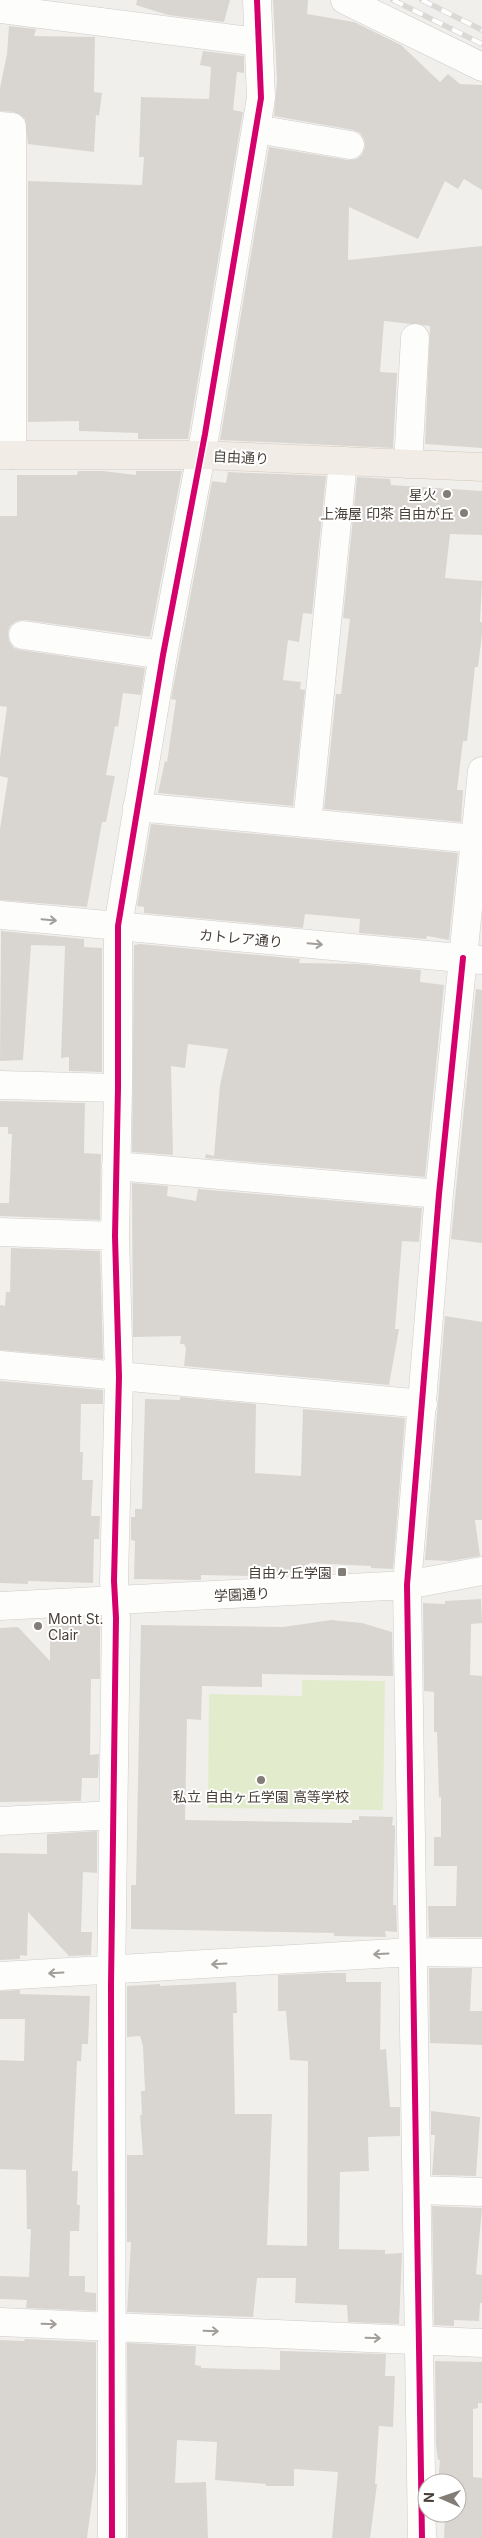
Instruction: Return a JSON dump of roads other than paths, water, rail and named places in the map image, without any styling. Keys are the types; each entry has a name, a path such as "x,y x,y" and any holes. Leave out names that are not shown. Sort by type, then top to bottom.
{"main road":[{"name":"自由通り","path":"6,455 201,455 482,467"}],"street":[{"path":"112,2538 111,1970 119,1377 115,1236 118,1088 118,926 163,655 201,455 261,98 257,0"},
{"path":"344,0 482,68"},
{"path":"0,9 258,42"},
{"path":"0,126 12,127 6,455"},
{"path":"256,129 350,146"},
{"path":"408,464 415,338"},
{"path":"307,823 343,461"},
{"path":"23,635 163,655"},
{"path":"422,2538 407,1585 439,1194 473,959 475,840 482,770"},
{"path":"138,807 475,840"},
{"name":"カトレア通り","path":"0,915 473,959"},
{"path":"0,1086 118,1088"},
{"path":"116,1166 439,1194"},
{"path":"0,1232 115,1236"},
{"path":"0,1365 423,1404"},
{"name":"学園通り","path":"0,1606 407,1585 482,1571"},
{"path":"0,1821 113,1815"},
{"path":"0,1976 412,1952 482,1953"},
{"path":"417,2190 482,2192"},
{"path":"0,2322 482,2343"}],"railway":[{"path":"393,0 482,44"},
{"path":"422,0 482,30"}],"place":[{"name":"星火","path":"447,494"},
{"name":"上海屋 印茶 自由が丘","path":"464,513"},
{"name":"自由ヶ丘学園","path":"342,1572"},
{"name":"Mont St. Clair","path":"38,1626"},
{"name":"私立 自由ヶ丘学園 高等学校","path":"261,1780"}]}
